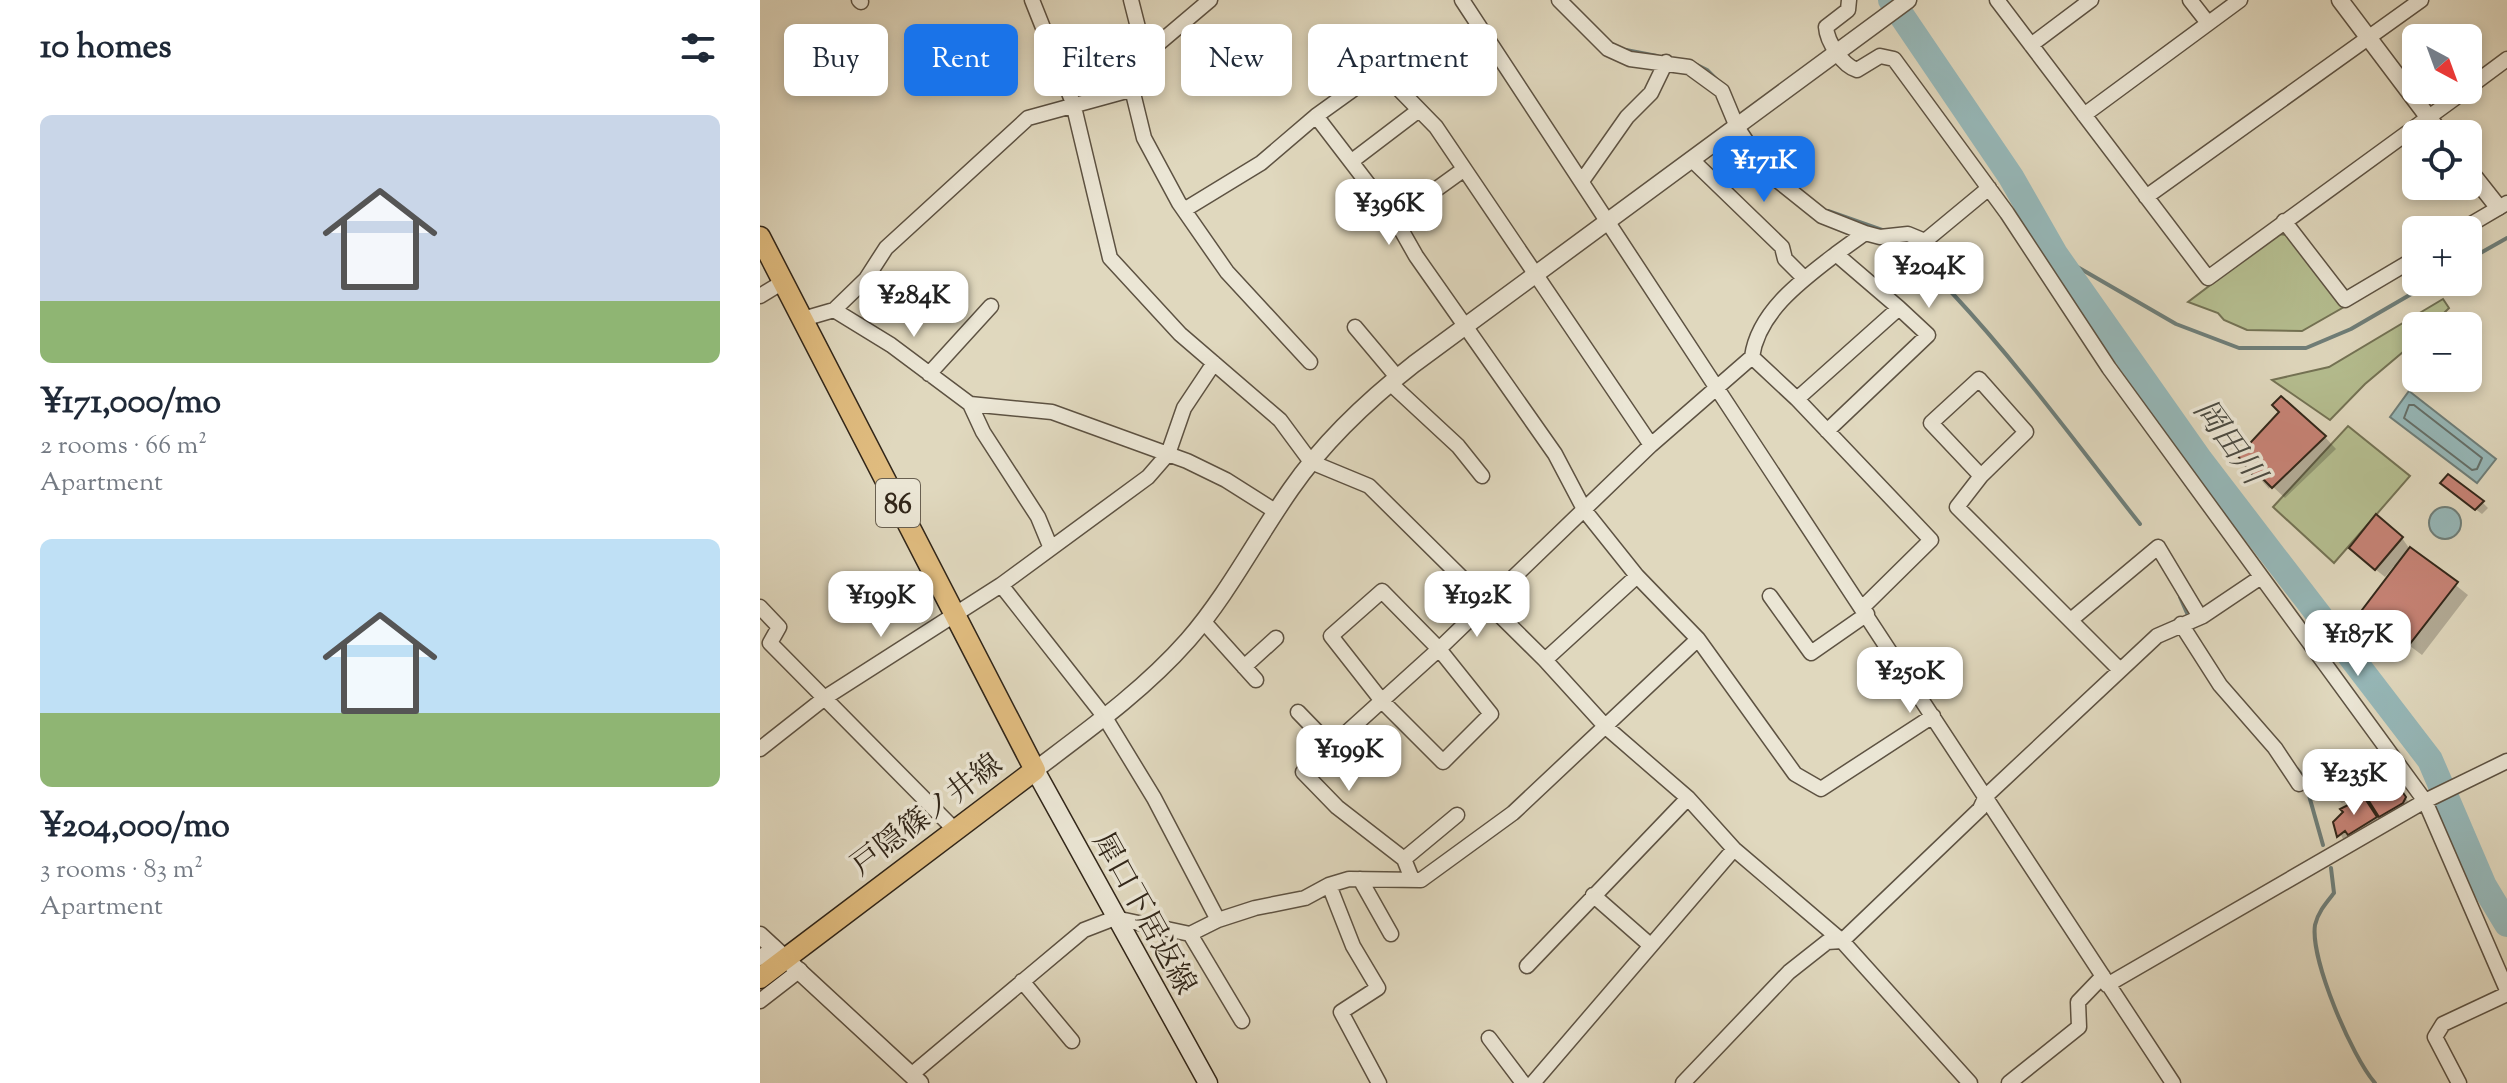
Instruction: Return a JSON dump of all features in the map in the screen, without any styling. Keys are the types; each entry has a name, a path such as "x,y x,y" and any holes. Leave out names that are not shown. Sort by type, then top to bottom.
{"main road":[{"name":"戸隠篠ノ井線","path":"760,237 1035,770 760,978"},
{"name":"犀口下居返線","path":"1035,770 1203,1081"}],"street":[{"path":"1032,0 1073,103 1110,258 1172,326 1280,420 1311,462 1369,486 1488,601 1606,727 1688,798 1734,849 1842,941 1970,1083"},
{"path":"1131,0 1137,24"},
{"path":"1165,38 1210,0"},
{"path":"1462,0 2173,1083"},
{"path":"1559,0 1608,49 1630,59 1689,67 1722,91 1737,127 1777,180 1822,216 1880,237 1908,234 1925,241 1989,188"},
{"path":"1849,0 1848,10 1826,27 1847,66 1857,70 1880,56 1894,59 1989,188 2109,368 2428,800 2507,992 2443,1024 2435,1037 2459,1083"},
{"path":"1035,770 1170,659 1203,621 1311,462 1394,380 1908,0"},
{"path":"1997,0 2208,278 2447,104"},
{"path":"2031,45 2091,0"},
{"path":"2190,0 2208,23"},
{"path":"2084,115 2240,0"},
{"path":"2340,0 2428,118"},
{"path":"2146,197 2421,0"},
{"path":"2482,78 2507,59"},
{"path":"1582,181 1627,117 1651,93 1666,62"},
{"path":"803,319 834,310 866,279 886,248 1028,118 1102,96"},
{"path":"1134,96 1144,138 1184,210 1227,272 1310,362"},
{"path":"1184,210 1261,163 1344,96"},
{"path":"1405,96 1436,127 1651,445"},
{"path":"1352,161 1419,110"},
{"path":"1316,116 1395,219 1555,454 1585,511 1637,576 1698,639 1795,774 1821,789 1933,716"},
{"path":"1692,160 1782,247 1785,259 1804,278"},
{"path":"1395,219 1463,170"},
{"path":"2482,183 2503,205 2482,218"},
{"path":"2284,221 2345,300 2402,266"},
{"path":"1412,879 1404,859 1337,807 1303,772 1439,649 1651,445 1752,357 1761,329 1776,306 1804,278 1865,233"},
{"path":"1827,431 1928,335 1836,254"},
{"path":"760,296 783,282"},
{"path":"929,374 991,306"},
{"path":"1797,399 1899,308"},
{"path":"834,310 970,404 983,432 1038,517 1050,546"},
{"path":"1355,327 1394,380 1458,446 1482,476"},
{"path":"1752,357 1797,399 1931,540 1865,610 1811,653 1770,596"},
{"path":"760,749 826,697 1001,585 1050,546 1148,477 1168,454 1184,408 1214,363"},
{"path":"1981,476 1931,423 1979,379 2026,432 1981,476 1957,507 2119,669"},
{"path":"970,404 1052,412 1168,454 1226,480 1275,511"},
{"path":"2072,619 2158,547 2200,617"},
{"path":"1545,660 1637,576"},
{"path":"1683,1083 1789,972 1827,942 1842,941 1980,809 1986,796 2119,669 2157,636 2200,617 2261,577"},
{"path":"1001,585 1104,716 1154,798 1218,920"},
{"path":"1382,591 1439,649 1491,714 1443,762 1382,701 1331,636 1382,591"},
{"path":"760,607 779,627 770,643 954,829"},
{"path":"1203,621 1256,680"},
{"path":"2181,624 2220,685 2275,748 2299,784"},
{"path":"1244,667 1276,638"},
{"path":"760,935 916,1079 1022,981 1084,930 1115,918 1190,934 1218,920 1255,908 1305,898 1329,885 1360,879 1421,880 1513,813 1698,639"},
{"path":"1298,712 1330,745"},
{"path":"2009,1083 2079,1027 2078,1002 2105,980 2428,800 2507,761"},
{"path":"1527,966 1688,798"},
{"path":"1404,859 1457,815"},
{"path":"1533,1083 1734,849"},
{"path":"1360,879 1391,934"},
{"path":"1329,885 1353,946 1378,988 1341,1012 1379,1083"},
{"path":"1593,895 1650,945"},
{"path":"1190,934 1242,1021"},
{"path":"760,958 787,958"},
{"path":"760,1001 787,958"},
{"path":"1022,981 1072,1041"},
{"path":"1230,1000 1248,998"},
{"path":"1489,1038 1523,1083"}],"green space":[{"path":"2278,234 2287,235 2344,307 2302,331 2247,330 2224,320 2218,313 2188,302"},
{"path":"2443,299 2449,308 2445,312 2421,312"},
{"path":"2402,323 2402,353 2365,384 2330,420 2272,380 2329,367"},
{"path":"2348,426 2410,476 2334,563 2273,507"}],"water":[{"path":"2410,392 2496,459 2477,483 2390,417"},
{"path":"2445,507 2456,512 2461,523 2456,534 2445,539 2434,534 2429,523 2434,512"}],"building":[{"path":"2281,396 2326,436 2272,488 2259,475 2256,479 2238,456 2279,412 2272,405"},
{"path":"2448,474 2484,501 2475,510 2440,483"},
{"path":"2376,514 2403,537 2375,570 2349,548"},
{"path":"2410,547 2458,582 2409,645 2393,633 2390,636 2379,628 2381,624 2362,610"},
{"path":"2370,755 2381,775 2365,788 2346,764 2358,757 2361,761"},
{"path":"2346,769 2357,785 2335,799 2329,798 2323,783"},
{"path":"2386,786 2390,791 2399,787 2406,797 2403,803 2379,817 2367,798"},
{"path":"2364,797 2377,817 2348,835 2345,831 2337,837 2333,822 2343,812 2340,809"}],"waterway":[{"name":"岡田川","path":"1891,0 2011,177 2055,254 2200,460 2430,760 2484,886 2507,924"},
{"path":"1626,50 1657,56"},
{"path":"1689,61 1707,70 1728,91"},
{"path":"1828,211 1882,230"},
{"path":"2482,252 2507,238"},
{"path":"1893,241 1946,287 1978,321 2140,524"},
{"path":"2055,254 2176,324 2239,348 2306,348 2351,329 2408,296"},
{"path":"2180,597 2187,613"},
{"path":"2297,769 2304,778 2323,845"},
{"path":"2331,868 2334,893 2315,925 2319,960 2334,1007 2355,1052 2375,1083"}]}
